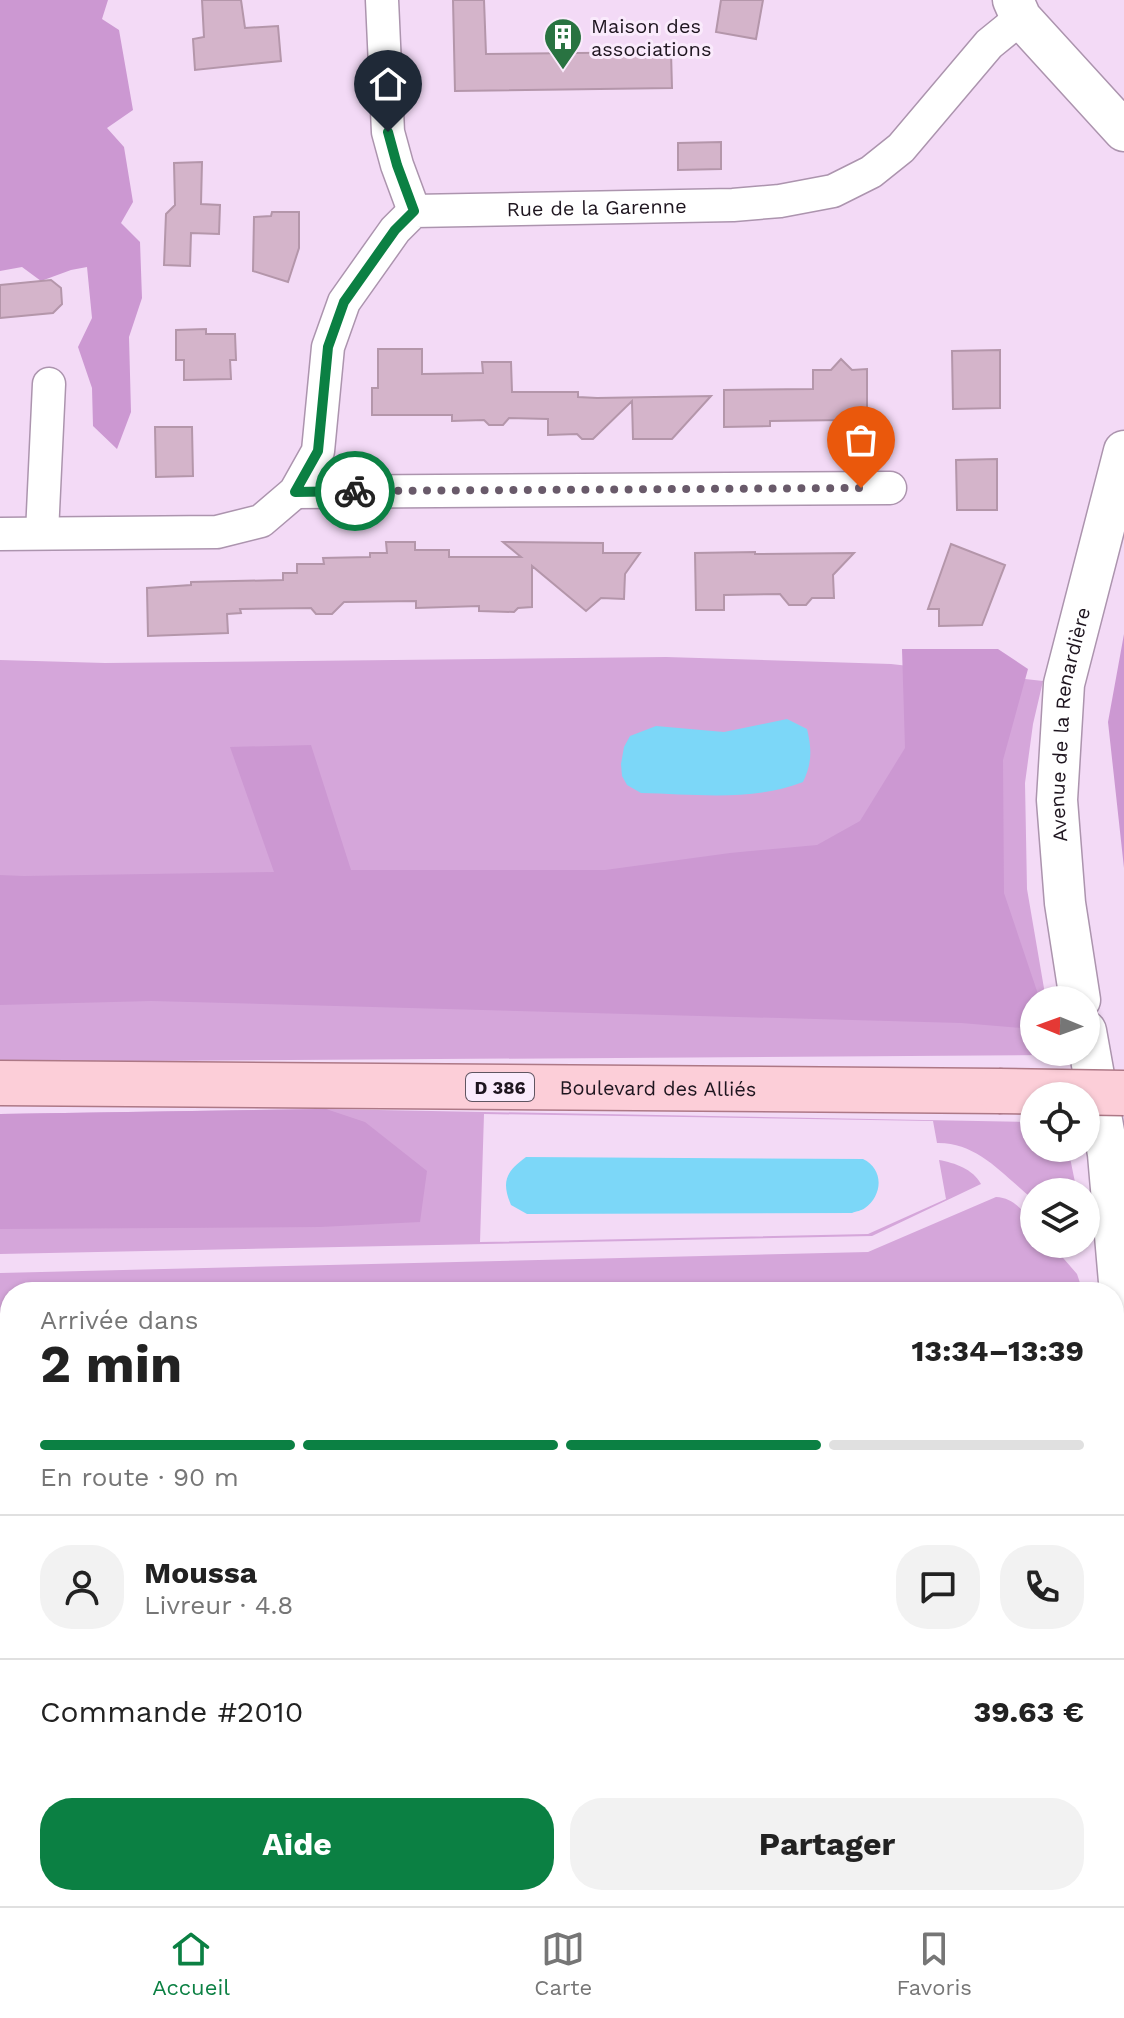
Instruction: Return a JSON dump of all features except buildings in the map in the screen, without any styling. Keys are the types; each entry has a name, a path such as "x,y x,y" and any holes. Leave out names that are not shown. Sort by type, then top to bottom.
{"main road":[{"name":"Boulevard des Alliés","path":"0,1083 1124,1093"}],"street":[{"path":"0,534 217,532 261,521 295,492 318,451 328,347 344,302 395,230 414,211 388,132 382,0"},
{"path":"1017,9 1124,131"},
{"name":"Rue de la Garenne","path":"414,211 733,205 780,201 833,191 871,172 901,148 1017,9"},
{"path":"42,533 49,384"},
{"name":"Avenue de la Renardière","path":"1078,986 1065,903 1057,800 1064,684 1124,451"},
{"path":"295,492 890,488"},
{"path":"1092,1066 1108,1154 1119,1282"}],"shaded area":[{"path":"0,0 108,0 102,19 119,30 133,110 107,128 124,147 133,202 121,223 140,242 142,298 129,337 131,412 117,449 93,426 92,388 78,347 92,318 87,267 41,281 22,267 0,271"},
{"path":"1124,634 1124,868 1108,722"},
{"path":"902,649 998,649 1028,669 1003,760 1004,893 1035,986 1020,986 1020,1028 961,1023 151,1001 0,1005 0,875 274,872 230,747 311,745 351,870 605,870 817,845 860,821 905,748"},
{"path":"666,657 891,664 1043,681 1025,783 1027,889 1044,986 1020,986 1020,1055 0,1062 0,660 105,663"},
{"path":"326,1109 1020,1122 1020,1162 1071,1162 1074,1178 1020,1178 1020,1188 978,1154 952,1144 937,1143 933,1121 484,1114 480,1242 868,1234 946,1199 939,1160 963,1168 981,1184 872,1236 0,1254 0,1114"},
{"path":"326,1109 365,1122 427,1171 420,1222 320,1227 0,1229 0,1114"},
{"path":"996,1197 1008,1200 1020,1208 1020,1258 1063,1258 1080,1282 0,1282 0,1273 868,1252"}],"water":[{"path":"787,719 807,729 810,756 803,782 743,795 641,793 627,785 622,776 624,747 630,736 656,726 724,732"},
{"path":"526,1157 863,1159 875,1169 879,1182 871,1203 852,1213 527,1214 511,1205 506,1189 510,1172"}],"way so far":[{"path":"355,491 861,488"}],"place":[{"name":"Maison des associations","path":"563,71"}],"route":[{"path":"355,491 295,492 318,451 328,347 344,302 395,230 414,211 388,132"}]}
